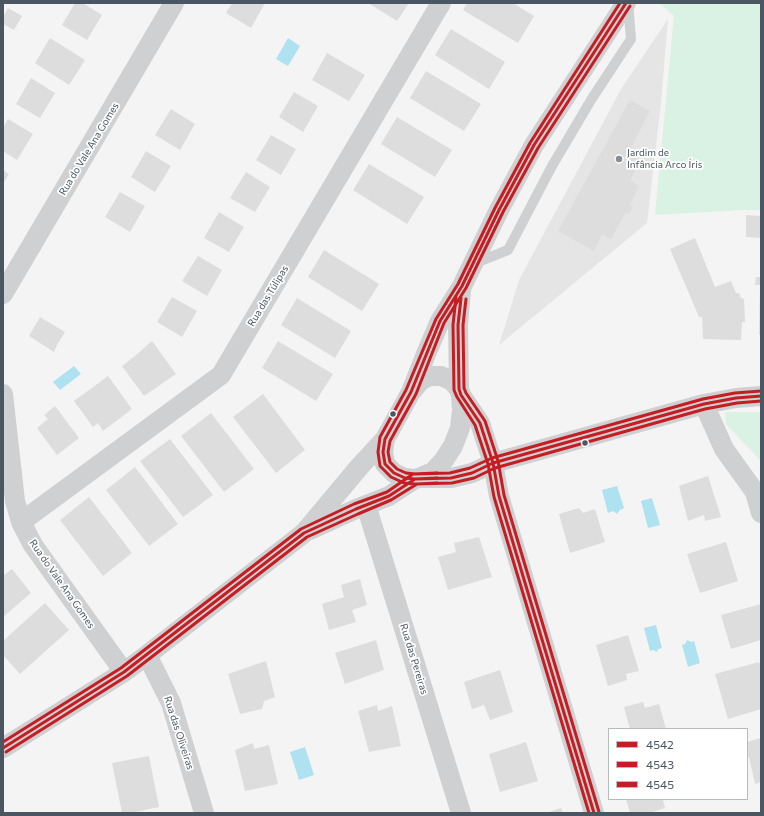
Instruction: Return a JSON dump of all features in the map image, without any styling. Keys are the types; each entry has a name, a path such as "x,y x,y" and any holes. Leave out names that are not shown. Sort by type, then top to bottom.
{"street":[{"name":"Rua do Vale Ana Gomes","path":"3,294 174,3"},
{"name":"Rua das Túlipas","path":"21,522 221,376 441,3"},
{"path":"3,748 147,656 304,533 360,466 385,439 411,392 440,322 462,286 471,265 534,145 627,3"},
{"path":"304,533 389,496 417,479 433,472 444,460 453,446 460,428 462,410 458,325 462,286"},
{"path":"411,392 421,380 430,376 440,376 452,381 480,424 493,463 499,496 594,813"},
{"name":"Rua do Vale Ana Gomes","path":"3,394 15,501 21,522 33,545 124,672"},
{"path":"385,439 383,452 385,464 394,473 405,478 451,478 472,473 493,463 704,404 736,398 761,396"},
{"path":"704,404 724,449 755,492 761,513"},
{"name":"Rua das Pereiras","path":"366,505 461,813"},
{"name":"Rua das Oliveiras","path":"147,656 171,703 204,813"}],"lane":[{"path":"471,265 508,250 560,153 591,100 631,39 627,3"}],"shaded area":[{"name":"Jardim de Infância Arco Íris","path":"668,19 661,103 647,223 499,345 519,280 621,89"}],"green space":[{"path":"659,3 761,3 761,210 655,215 674,16"},
{"path":"725,412 761,412 761,461 726,424"}],"water":[{"path":"288,38 300,46 288,66 276,59"},
{"path":"74,366 81,374 60,390 53,382"},
{"path":"617,486 624,508 617,514 613,511 608,513 602,490"},
{"path":"652,498 660,525 648,528 641,501"},
{"path":"656,625 662,648 658,649 657,652 653,650 650,651 644,628"},
{"path":"687,640 691,642 694,641 700,663 688,667 682,645 685,644"},
{"path":"305,747 314,775 299,780 290,752"}],"building":[{"path":"75,3 83,3 102,15 87,40 62,25"},
{"path":"232,3 265,3 251,28 226,13"},
{"path":"368,3 409,3 397,21"},
{"path":"467,3 513,3 534,16 518,43 463,10"},
{"path":"8,8 22,16 14,30 3,24 3,17"},
{"path":"451,29 505,62 489,89 435,55"},
{"path":"50,38 85,60 69,85 35,63"},
{"path":"327,53 365,75 349,101 312,80"},
{"path":"426,71 481,104 464,131 410,98"},
{"path":"31,78 55,93 40,118 16,104"},
{"path":"294,92 318,106 303,132 279,117"},
{"path":"630,100 650,111 628,154 641,161 630,180 639,186 630,205 633,207 629,214 626,212 611,239 602,234 594,251 558,231"},
{"path":"171,109 195,124 180,150 155,135"},
{"path":"397,117 452,150 435,177 381,144"},
{"path":"8,119 33,134 17,160 3,151 3,128"},
{"path":"271,135 296,149 281,175 256,160"},
{"path":"146,151 171,166 155,192 131,177"},
{"path":"369,164 424,197 407,224 353,190"},
{"path":"3,170 9,174 3,184"},
{"path":"246,172 270,187 255,212 230,198"},
{"path":"120,192 145,206 130,232 105,217"},
{"path":"219,212 244,227 229,252 204,238"},
{"path":"746,215 761,216 761,238 746,237"},
{"path":"695,238 715,287 731,281 736,293 739,293 741,298 744,299 745,322 742,322 741,340 703,339 702,317 699,317 670,249"},
{"path":"324,250 379,284 362,311 308,277"},
{"path":"198,256 222,270 207,296 182,281"},
{"path":"756,277 761,277 761,335 759,335 760,285 755,285"},
{"path":"172,297 197,311 182,337 157,322"},
{"path":"297,298 351,331 335,358 281,325"},
{"path":"40,317 65,332 54,352 29,336"},
{"path":"152,341 176,374 144,396 122,366"},
{"path":"278,341 333,374 316,401 262,368"},
{"path":"108,376 132,409 103,431 98,423 93,427 74,401"},
{"path":"263,394 305,450 276,473 233,417"},
{"path":"55,406 79,438 57,455 37,428 48,419 44,415"},
{"path":"211,413 254,469 224,492 181,436"},
{"path":"170,439 213,495 183,517 140,461"},
{"path":"135,467 178,524 149,546 106,490"},
{"path":"708,476 721,517 705,521 704,515 688,521 679,486"},
{"path":"89,497 132,553 103,576 60,520"},
{"path":"579,508 583,513 595,509 605,542 570,553 559,514"},
{"path":"479,537 492,577 448,590 438,557 456,552 454,543"},
{"path":"726,542 738,581 700,593 687,554"},
{"path":"12,569 31,593 3,617 3,576"},
{"path":"360,579 367,605 352,610 356,622 329,630 322,604 344,597 341,585"},
{"path":"45,603 69,630 20,674 3,655 3,641"},
{"path":"761,604 761,640 731,649 721,615"},
{"path":"628,635 639,671 626,674 627,680 608,686 596,645"},
{"path":"376,640 384,670 345,684 335,653"},
{"path":"266,661 275,697 264,701 262,709 240,714 228,674"},
{"path":"759,662 761,668 761,709 728,719 715,674"},
{"path":"500,670 513,712 490,720 484,705 472,709 464,682"},
{"path":"643,702 645,708 659,704 666,728 630,728 624,707"},
{"path":"377,705 378,711 392,706 401,746 369,752 358,711"},
{"path":"761,738 761,782 755,784 748,758 748,742"},
{"path":"526,742 538,781 500,792 489,754"},
{"path":"253,743 254,749 269,745 278,784 245,791 235,750"},
{"path":"149,756 159,807 131,813 122,813 112,763"},
{"path":"626,800 663,800 665,808 649,813 630,813"},
{"path":"561,808 563,813 546,813"}],"transit line":[{"name":"4543","path":"620,3 530,143 495,208 458,284 436,319 406,390 380,437 378,452 380,466 391,477 404,483 452,483 474,478 495,468 705,409 737,403 761,401"},
{"name":"4542","path":"626,3 534,145 499,210 462,286 440,321 411,392 385,439 383,452 385,464 394,473 405,478 451,478 472,473 493,463 704,404 736,398 761,396"},
{"name":"4545","path":"630,6 538,148 503,212 466,288 444,323 416,394 390,441 388,452 390,462 397,469 406,473 450,473 470,468 492,458 703,399 735,393 761,391"},
{"name":"4543","path":"456,297 453,325 454,390 475,425 488,464 494,497 589,813"},
{"name":"4542","path":"461,298 458,325 459,389 461,395 480,423 493,463 499,496 594,813"},
{"name":"4545","path":"466,299 463,325 464,388 485,421 498,461 504,495 599,812"},
{"name":"4545","path":"3,742 121,668 301,529 354,504 387,492 413,474 437,473"},
{"name":"4542","path":"3,748 124,672 304,533 356,509 389,496 415,479 437,478"},
{"name":"4543","path":"6,752 127,676 307,537 391,500 417,484 437,483"}],"place":[{"name":"Jardim de Infância Arco Íris","path":"619,159"}]}
